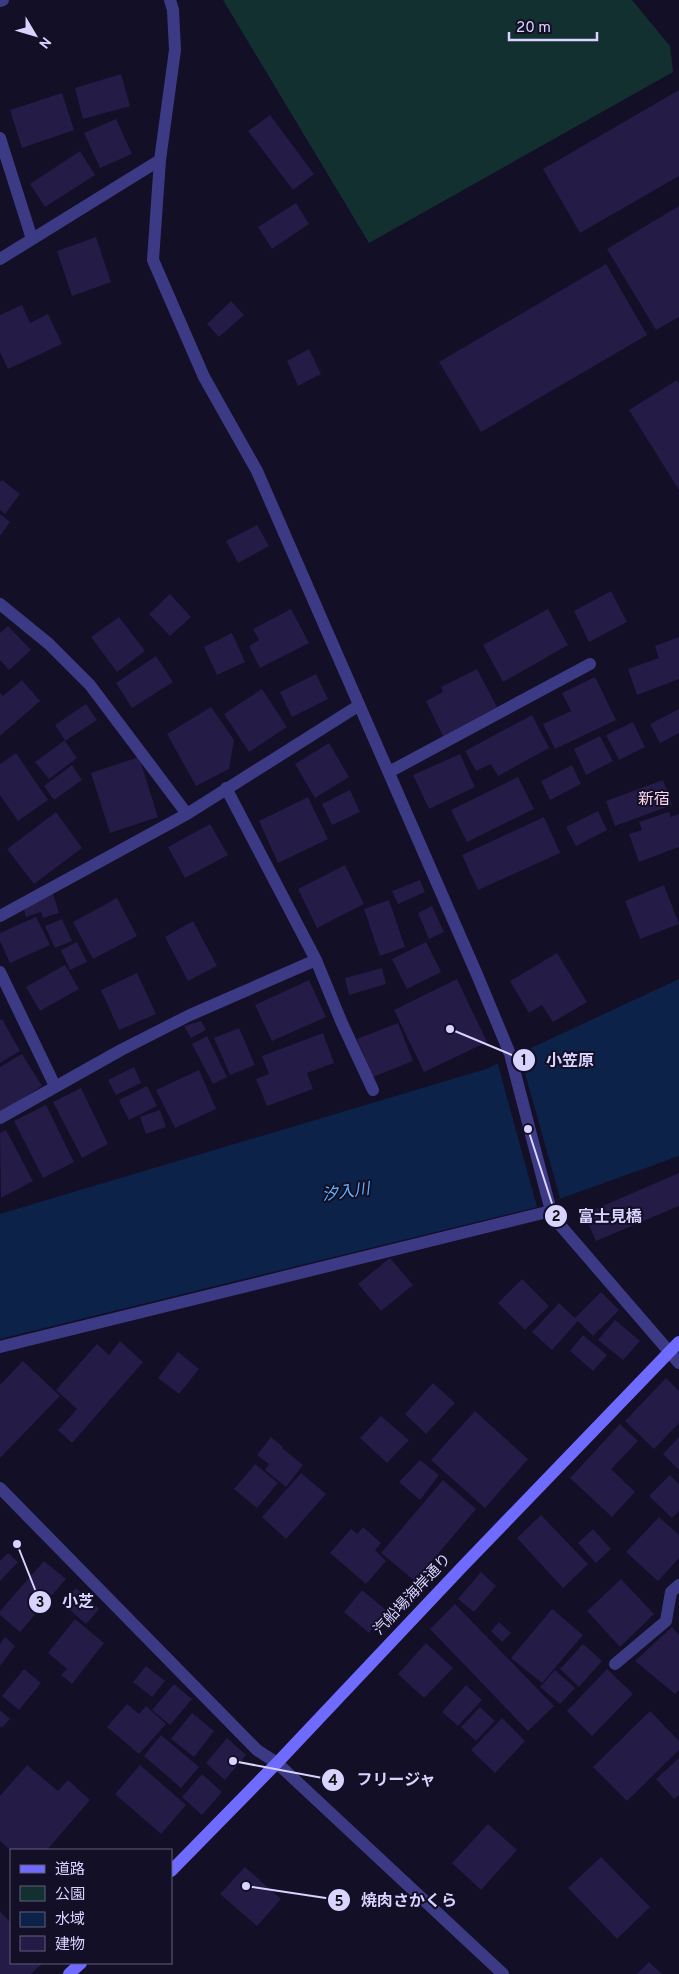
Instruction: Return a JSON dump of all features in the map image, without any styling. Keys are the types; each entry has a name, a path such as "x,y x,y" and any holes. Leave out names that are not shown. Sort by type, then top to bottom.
{"street":[{"path":"170,0 173,10 175,50 160,160 153,260 204,377 257,471 510,1054 554,1218 679,1363"},
{"path":"0,138 32,239"},
{"path":"0,259 160,160"},
{"path":"0,604 49,644 90,685 187,814"},
{"path":"389,772 590,664"},
{"path":"0,916 187,814 358,706"},
{"path":"226,788 316,960 341,1021 373,1090"},
{"path":"0,1118 55,1086 190,1015 316,960"},
{"path":"0,972 55,1086"},
{"path":"0,1347 550,1207"},
{"name":"汽船場海岸通り","path":"172,1869 277,1763 462,1566 679,1342"},
{"path":"0,1488 257,1750 277,1763 503,1974"},
{"path":"615,1664 666,1621 671,1592 679,1585"},
{"path":"70,1974 79,1964"}],"green space":[{"path":"223,0 632,0 670,46 673,72 369,243"}],"water":[{"name":"汐入川","path":"679,979 679,1156 537,1207 0,1339 0,1214 486,1069"}],"pier":[{"path":"519,1052 560,1198 537,1207 497,1061"}],"building":[{"path":"121,74 130,106 83,119 75,88"},
{"path":"679,90 679,176 580,233 543,169"},
{"path":"62,93 74,130 22,148 10,110"},
{"path":"270,115 314,174 293,190 248,131"},
{"path":"116,119 132,154 100,168 84,133"},
{"path":"80,151 95,175 45,207 30,184"},
{"path":"296,203 309,224 272,249 258,227"},
{"path":"679,206 679,317 656,330 607,249"},
{"path":"96,237 111,282 72,296 57,251"},
{"path":"606,264 647,335 481,432 439,362"},
{"path":"231,301 244,315 219,337 207,324"},
{"path":"22,305 30,323 48,314 62,344 8,369 0,352 0,315"},
{"path":"309,349 321,374 298,386 287,361"},
{"path":"677,380 679,384 679,490 629,410"},
{"path":"2,480 20,494 5,514 0,510 0,482"},
{"path":"0,514 10,522 0,536"},
{"path":"257,525 269,546 238,563 226,541"},
{"path":"611,591 627,622 589,642 574,611"},
{"path":"170,594 191,617 170,636 149,614"},
{"path":"291,609 309,643 260,668 249,646 259,640 253,629"},
{"path":"548,609 568,645 503,682 483,645"},
{"path":"119,617 145,651 117,672 91,637"},
{"path":"8,626 31,650 9,670 0,660 0,633"},
{"path":"232,633 245,662 217,675 204,647"},
{"path":"679,637 679,679 637,695 628,669 659,658 655,646"},
{"path":"156,656 173,682 132,708 116,683"},
{"path":"477,669 497,707 443,736 426,701 443,692 441,687"},
{"path":"316,674 328,699 292,717 280,692"},
{"path":"595,677 616,720 555,749 543,724 571,711 562,693"},
{"path":"22,680 40,701 0,736 0,693 3,696"},
{"path":"262,689 287,727 249,752 224,714"},
{"path":"86,704 97,720 65,741 77,758 49,779 35,762 65,740 55,725"},
{"path":"211,707 234,740 229,769 196,786 167,734"},
{"path":"679,709 679,733 660,743 650,724"},
{"path":"532,715 549,748 498,776 491,764 476,771 465,751"},
{"path":"633,722 645,747 619,760 606,735"},
{"path":"600,736 613,761 586,775 574,749"},
{"path":"329,743 349,777 315,798 295,764"},
{"path":"16,753 48,800 18,821 0,795 0,764"},
{"path":"460,754 475,787 429,809 413,775"},
{"path":"139,757 158,817 110,833 91,773"},
{"path":"72,765 82,780 54,800 44,786"},
{"path":"572,765 581,784 550,800 541,781"},
{"path":"518,777 534,809 467,842 451,810"},
{"path":"663,780 672,805 615,826 606,801"},
{"path":"350,790 360,812 332,825 322,804"},
{"path":"308,797 328,839 278,863 259,821"},
{"path":"598,811 607,830 576,846 566,827"},
{"path":"56,812 82,848 34,884 7,849"},
{"path":"669,812 671,817 679,814 679,847 639,862 629,834 642,830 639,822"},
{"path":"544,817 560,853 478,890 462,855"},
{"path":"210,824 228,855 185,878 168,847"},
{"path":"345,865 364,904 317,928 298,889"},
{"path":"420,880 425,892 398,904 392,891"},
{"path":"664,885 679,924 640,939 625,901"},
{"path":"53,894 59,913 43,918 41,912 26,917 23,905"},
{"path":"117,898 137,936 93,959 73,922"},
{"path":"389,900 405,947 380,956 364,909"},
{"path":"432,906 444,932 429,939 418,913"},
{"path":"36,917 50,945 10,963 0,941 0,933"},
{"path":"62,919 72,941 55,948 45,926"},
{"path":"193,921 217,966 188,981 165,937"},
{"path":"77,942 87,962 70,970 61,950"},
{"path":"426,942 441,972 407,989 392,959"},
{"path":"557,953 587,1002 553,1022 542,1005 529,1013 510,981"},
{"path":"65,965 79,989 40,1011 26,987"},
{"path":"382,968 386,984 349,995 345,978"},
{"path":"137,973 156,1014 119,1030 101,990"},
{"path":"457,979 487,1042 424,1072 394,1010"},
{"path":"309,980 326,1017 272,1041 255,1005"},
{"path":"2,1019 20,1051 0,1063 0,1020"},
{"path":"201,1021 206,1030 191,1038 184,1026"},
{"path":"398,1023 413,1061 373,1077 357,1039"},
{"path":"239,1028 255,1065 230,1075 214,1038"},
{"path":"323,1033 334,1063 307,1073 313,1089 267,1106 256,1079 269,1074 262,1056"},
{"path":"207,1036 227,1077 213,1084 192,1044"},
{"path":"22,1054 42,1086 0,1113 0,1067"},
{"path":"134,1067 141,1083 116,1095 108,1080"},
{"path":"199,1070 216,1109 175,1128 156,1090"},
{"path":"147,1086 157,1106 129,1120 119,1100"},
{"path":"81,1088 108,1144 82,1158 53,1102"},
{"path":"46,1105 74,1162 43,1178 14,1121"},
{"path":"160,1110 166,1127 146,1134 140,1117"},
{"path":"6,1130 33,1181 1,1198 0,1133"},
{"path":"679,1173 679,1206 596,1241 584,1214"},
{"path":"390,1258 413,1285 381,1311 358,1284"},
{"path":"522,1279 549,1306 525,1330 498,1303"},
{"path":"601,1292 619,1310 593,1336 578,1321 552,1350 532,1332 559,1303 575,1318"},
{"path":"615,1320 640,1341 623,1360 598,1340"},
{"path":"583,1335 607,1355 593,1371 570,1351"},
{"path":"120,1341 143,1362 72,1443 58,1430 77,1409 56,1390 97,1344 109,1355"},
{"path":"178,1352 199,1369 179,1394 158,1378"},
{"path":"23,1361 60,1396 0,1458 0,1385"},
{"path":"666,1378 679,1391 679,1423 654,1449 625,1421"},
{"path":"433,1383 455,1403 426,1434 405,1414"},
{"path":"475,1411 528,1459 485,1508 431,1460"},
{"path":"381,1416 409,1440 387,1463 360,1438"},
{"path":"620,1424 638,1441 611,1469 635,1492 612,1517 570,1478"},
{"path":"271,1437 303,1465 286,1487 265,1470 269,1464 257,1455"},
{"path":"679,1437 679,1470 663,1454"},
{"path":"420,1460 439,1475 420,1500 399,1482"},
{"path":"255,1464 278,1483 257,1508 234,1489"},
{"path":"301,1473 326,1494 286,1539 262,1517"},
{"path":"670,1475 679,1484 679,1511 672,1518 649,1496"},
{"path":"443,1480 476,1509 415,1581 381,1553"},
{"path":"541,1515 588,1564 563,1588 517,1538"},
{"path":"659,1517 679,1535 679,1558 658,1581 626,1552"},
{"path":"363,1527 381,1543 375,1550 386,1561 366,1584 330,1553 351,1529 357,1534"},
{"path":"593,1529 611,1549 596,1563 578,1543"},
{"path":"8,1553 18,1562 0,1581 0,1561"},
{"path":"44,1561 66,1579 20,1632 0,1615 0,1611"},
{"path":"481,1572 496,1586 474,1612 458,1599"},
{"path":"621,1579 654,1614 620,1647 587,1611"},
{"path":"76,1588 99,1609 86,1624 62,1603"},
{"path":"362,1590 387,1611 369,1633 344,1612"},
{"path":"455,1604 554,1706 528,1731 430,1629"},
{"path":"552,1609 583,1635 542,1683 511,1658"},
{"path":"75,1619 104,1643 72,1684 61,1675 67,1669 48,1653"},
{"path":"499,1622 511,1633 502,1642 491,1631"},
{"path":"672,1627 679,1635 679,1690 675,1694 635,1661"},
{"path":"5,1637 15,1646 0,1666 0,1644"},
{"path":"426,1643 453,1668 424,1698 398,1674"},
{"path":"583,1644 602,1661 579,1687 560,1669"},
{"path":"146,1666 165,1681 152,1697 133,1682"},
{"path":"24,1669 41,1683 19,1710 2,1696"},
{"path":"607,1669 633,1694 592,1736 567,1711"},
{"path":"555,1670 575,1688 560,1704 540,1687"},
{"path":"174,1684 192,1699 170,1725 152,1710"},
{"path":"466,1685 482,1700 458,1726 442,1712"},
{"path":"127,1704 139,1714 146,1706 166,1724 139,1754 107,1727"},
{"path":"480,1707 495,1721 476,1741 461,1727"},
{"path":"0,1710 10,1719 2,1728 0,1726"},
{"path":"650,1711 679,1741 679,1750 627,1801 593,1767"},
{"path":"192,1713 214,1731 194,1757 171,1739"},
{"path":"502,1718 525,1741 495,1773 471,1750"},
{"path":"161,1735 199,1767 181,1788 144,1756"},
{"path":"227,1738 246,1755 225,1780 206,1763"},
{"path":"679,1758 679,1795 674,1799 656,1779"},
{"path":"27,1765 58,1791 68,1780 90,1800 48,1849 10,1850 0,1841 0,1796"},
{"path":"140,1765 186,1805 161,1834 115,1794"},
{"path":"202,1774 222,1792 202,1815 182,1797"},
{"path":"488,1824 517,1850 481,1890 452,1863"},
{"path":"601,1857 650,1907 617,1939 568,1888"},
{"path":"245,1867 281,1899 257,1926 220,1894"},
{"path":"0,1911 10,1922 10,1964 42,1964 31,1974 0,1974"},
{"path":"649,1962 662,1974 637,1974"}],"place":[{"name":"小笠原","path":"450,1029"},
{"name":"富士見橋","path":"528,1129"},
{"name":"小芝","path":"17,1544"},
{"name":"フリージャ","path":"233,1761"},
{"name":"焼肉さかくら","path":"246,1886"}],"district":[{"name":"新宿","path":"654,800"}]}
